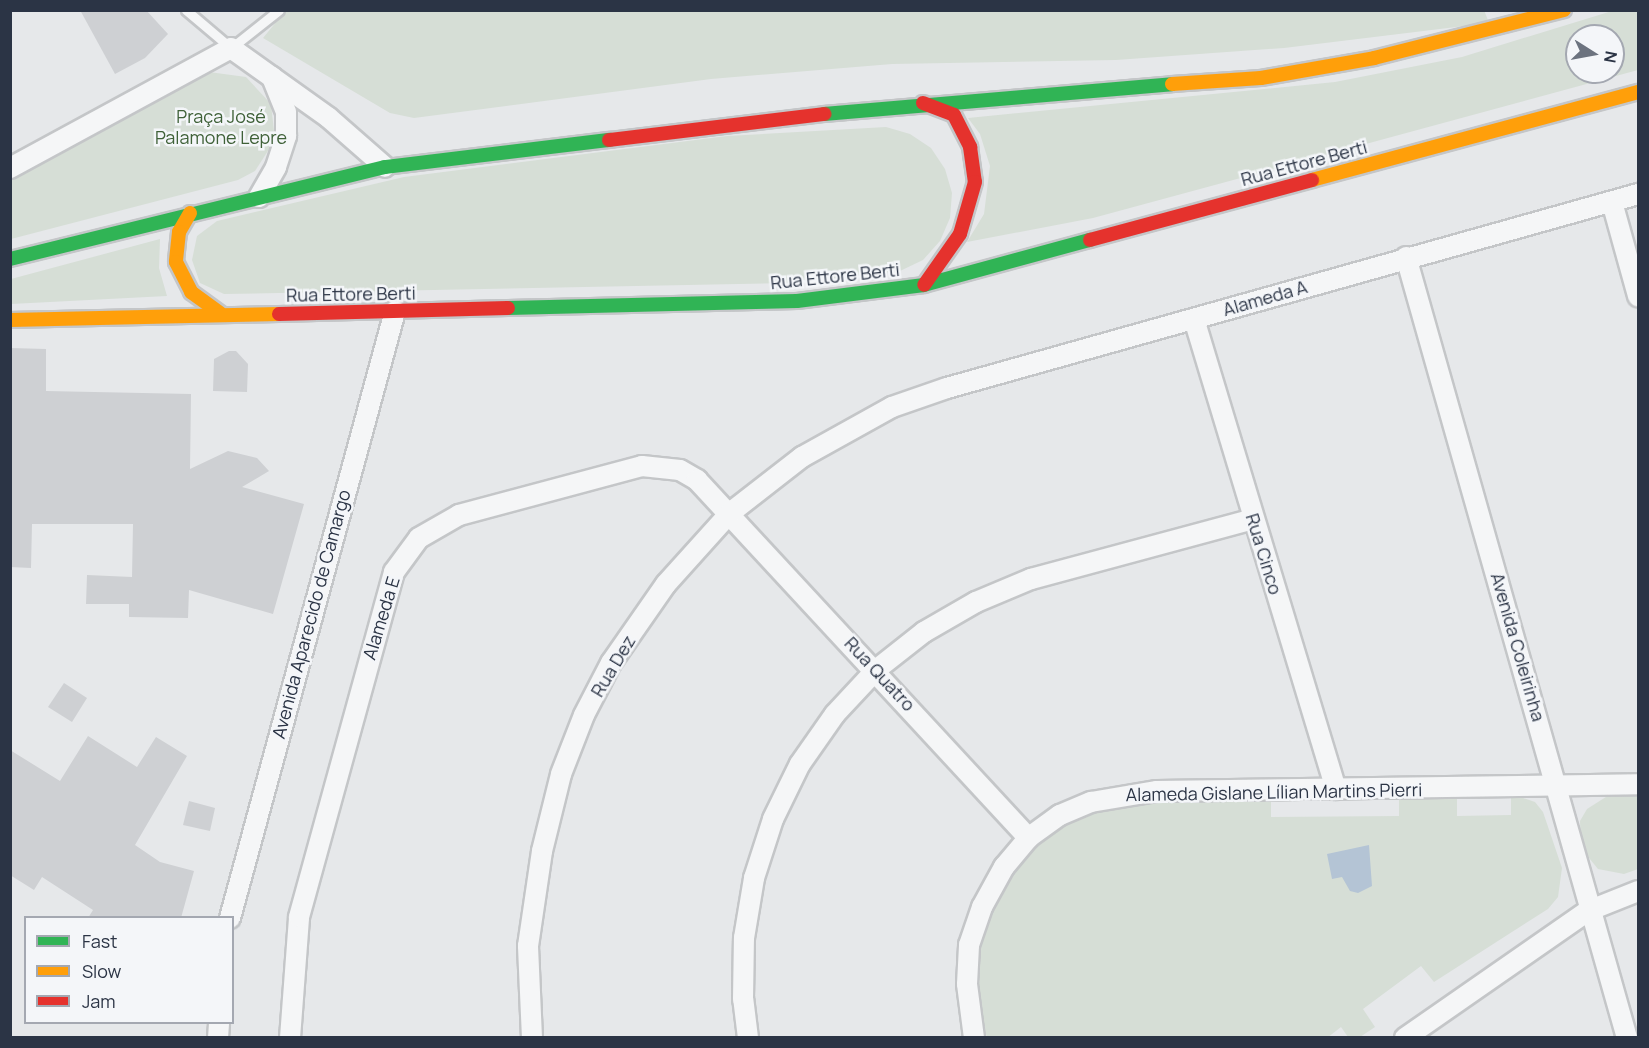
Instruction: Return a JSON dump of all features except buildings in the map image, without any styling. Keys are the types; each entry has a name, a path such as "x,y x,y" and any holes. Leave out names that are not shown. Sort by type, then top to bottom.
{"street":[{"path":"10,259 385,167 922,102 1261,78 1374,58 1564,10"},
{"path":"10,168 231,48 272,77 385,167"},
{"path":"258,197 276,167 286,136 286,112 272,77"},
{"name":"Rua Ettore Berti","path":"10,320 220,313 797,301 924,285 1638,92"},
{"path":"922,102 954,115 970,147 975,182 960,234 924,285"},
{"name":"Alameda A","path":"892,407 947,387 1638,194"},
{"path":"1612,202 1638,296"},
{"path":"190,213 179,232 176,262 190,292 220,313"},
{"name":"Avenida Coleirinha","path":"1406,257 1557,786 1588,910 1626,1038"},
{"name":"Avenida Aparecido de Camargo","path":"232,916 395,311"},
{"name":"Rua Cinco","path":"1194,318 1336,789"},
{"name":"Rua Dez","path":"532,1038 528,946 542,851 561,774 584,715 611,663 666,584 730,513 802,457 892,407"},
{"name":"Alameda E","path":"290,1038 299,917 319,834 393,572 408,550 439,524 459,515 642,466 680,470 730,513"},
{"name":"Rua Quatro","path":"730,513 877,669 1028,838"},
{"path":"748,1038 743,999 744,938 754,878 773,819 812,748 877,669 924,632 985,598 1032,579 1253,519"},
{"name":"Alameda Gislane Lílian Martins Pierri","path":"973,1037 967,984 969,945 982,907 1004,867 1028,838 1060,815 1124,794 1638,784"},
{"path":"1405,1038 1588,910 1638,891"}],"lane":[{"path":"186,10 231,48 279,10"}],"green space":[{"path":"286,10 1484,10 1489,23 1284,48 1116,60 892,64 711,79 414,118 390,113 263,38"},
{"path":"1612,11 1638,11 1638,70 1625,74 1625,24 1570,24"},
{"path":"1565,25 1565,84 1586,84 1093,218 967,242 984,214 990,166 980,134 968,118 1335,82 1462,57"},
{"name":"Praça José Palamone Lepre","path":"209,72 246,77 271,104 275,140 255,171 238,180 11,239 11,180"},
{"path":"886,127 910,134 931,148 945,169 952,193 950,218 940,241 923,260 900,271 793,283 224,294 200,283 192,260 197,236 217,221 404,177 727,136"},
{"path":"160,239 159,268 167,296 11,304 11,279"},
{"path":"1638,793 1638,869 1624,874 1598,869 1581,848 1580,821 1587,809 1609,795"},
{"path":"1457,794 1457,816 1511,815 1511,794 1535,802 1543,812 1562,868 1558,897 1548,909 1434,982 1421,966 1363,1009 1375,1027 1360,1037 1348,1037 1341,1027 1327,1038 987,1038 975,990 975,960 990,902 1024,852 1071,817 1128,799 1271,796 1271,817 1399,816 1399,795"}],"water":[{"path":"1369,845 1372,886 1358,893 1350,891 1342,877 1332,879 1327,854"}],"traffic: fast":[{"path":"824,114 1172,84"},
{"path":"10,259 385,167 609,140"},
{"path":"508,308 797,301 924,285 1090,240"}],"traffic: slow":[{"path":"1172,84 1261,78 1374,58 1564,10"},
{"path":"1312,180 1638,92"},
{"path":"190,213 179,232 176,262 191,292 220,313"},
{"path":"10,320 279,314"}],"traffic: jam":[{"path":"923,103 954,115 970,147 975,182 960,234 924,285"},
{"path":"609,140 824,114"},
{"path":"1090,240 1312,180"},
{"path":"279,314 508,308"}]}
